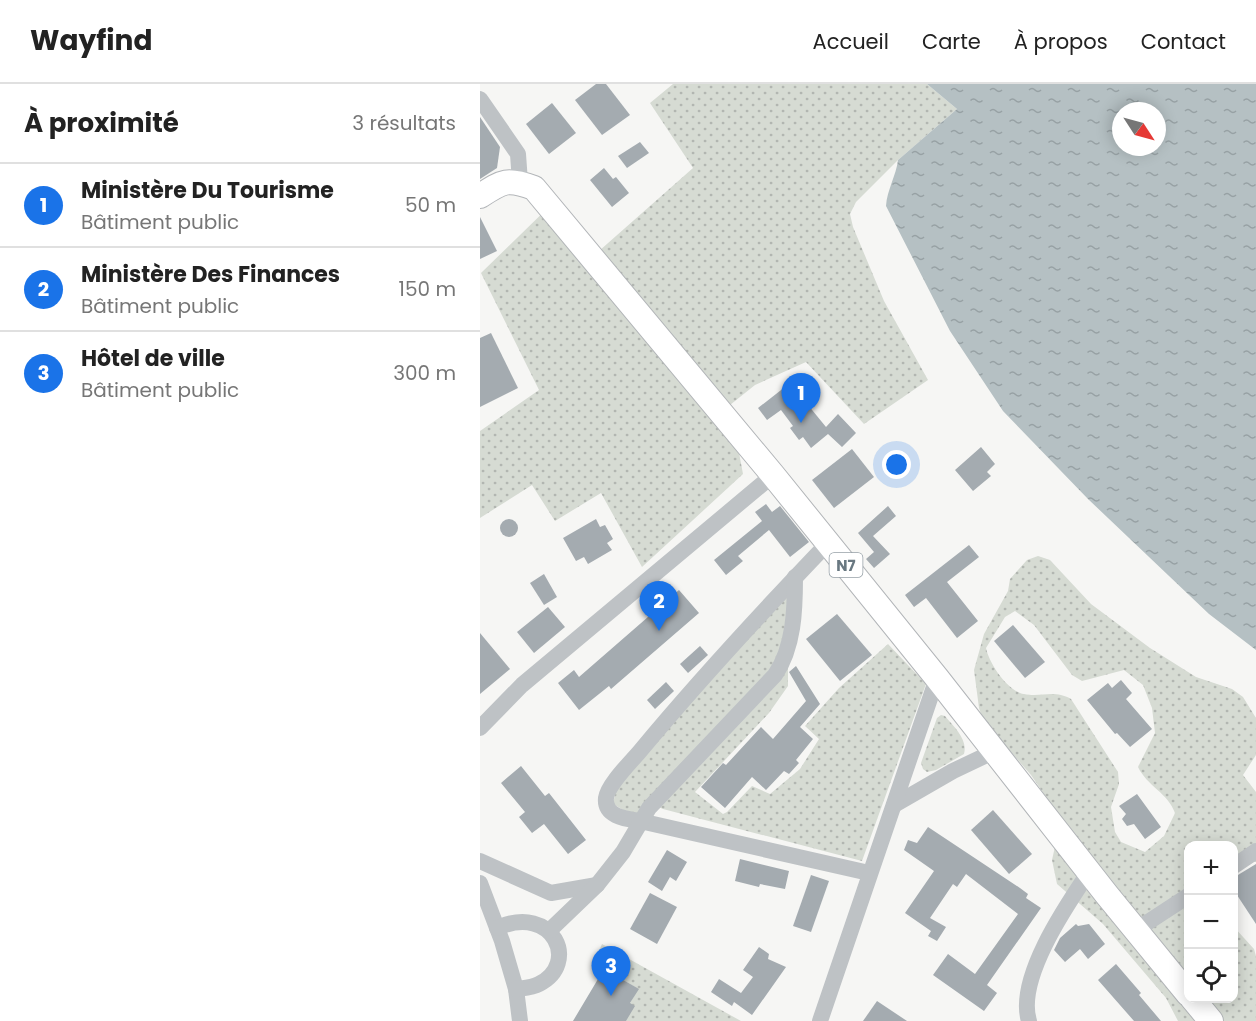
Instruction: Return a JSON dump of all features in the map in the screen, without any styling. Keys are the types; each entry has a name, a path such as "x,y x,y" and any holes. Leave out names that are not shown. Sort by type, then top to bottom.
{"highway":[{"path":"480,196 502,182 520,182"},
{"name":"N7","path":"520,182 534,188 773,475 938,678 993,752 1184,989"},
{"path":"1195,1003 1211,1021"}],"street":[{"path":"480,99 518,154 520,182"},
{"path":"480,728 522,685 773,475"},
{"path":"828,543 672,713 617,778 608,794 607,803 617,817 869,873"},
{"path":"549,931 597,885 623,852 640,821 671,784 775,675 781,666 789,643 795,608 795,577"},
{"path":"820,1021 869,873 938,678"},
{"path":"894,805 953,771 993,752"},
{"path":"1238,863 1256,851"},
{"path":"480,861 551,892 597,885"},
{"path":"1029,1021 1025,1010 1028,987 1045,945 1089,872"},
{"path":"480,883 516,989 520,1021"},
{"path":"1136,930 1184,899"},
{"path":"497,928 508,923 530,922 549,931 556,940 559,951 554,972 536,986 516,989"}],"shaded area":[{"path":"673,84 927,84 957,109 898,160 856,202 850,214 853,227 884,301 928,380 864,424 806,362 755,385 730,405 743,474 642,567 601,493 555,521 532,485 480,518 480,431 539,390 481,273 558,198 599,251 693,168 650,103"},
{"path":"1038,556 1050,560 1091,604 1150,648 1196,677 1232,689 1243,697 1256,718 1256,755 1243,775 1256,792 1256,862 1238,862 1238,841 1184,841 1184,1003 1238,1003 1238,931 1254,949 1256,956 1256,1021 1178,1021 1166,998 1103,924 1057,884 1052,860 1060,824 1059,816 1031,775 983,720 979,708 974,670 984,634 1008,591 1010,579 1027,560","holes":["1015,611 1034,625 1072,675 1082,681 1124,670 1143,685 1152,708 1155,733 1138,767 1168,800 1175,813 1164,836 1145,852 1121,842 1115,832 1111,807 1119,784 1118,772 1071,699 1053,694 1024,694 1011,688 1000,676 986,648 1005,617"]},
{"path":"797,577 788,658 788,686 769,713 695,792 723,814 752,786 770,794 800,769 819,739 805,726 839,688 888,644 926,684 862,861 663,809 652,804 639,819 613,804 618,781"},
{"path":"941,715 945,716 959,733 964,743 964,754 936,770 927,772 921,763 937,718"},
{"path":"602,944 741,1021 626,1021 630,1003 638,989 594,962"}],"water":[{"path":"927,84 1256,84 1256,650 1209,614 1088,499 1003,411 950,331 886,206 898,160 957,109"}],"building":[{"path":"596,84 606,84 630,115 602,135 575,100"},
{"path":"552,103 576,133 549,154 526,124"},
{"path":"480,117 500,147 497,168 480,179"},
{"path":"640,142 649,153 627,168 618,156"},
{"path":"604,168 613,179 616,177 629,193 612,207 590,180"},
{"path":"480,217 497,251 480,259"},
{"path":"491,333 518,388 480,407 480,338"},
{"path":"790,383 826,427 838,414 856,433 842,447 828,434 811,448 803,437 799,440 790,428 793,426 781,410 767,420 758,408"},
{"path":"981,447 995,464 987,472 991,476 973,491 955,470"},
{"path":"852,449 874,477 834,508 812,480"},
{"path":"766,504 772,512 780,506 809,542 790,557 769,530 738,556 743,561 726,575 714,560 762,521 755,512"},
{"path":"888,506 896,516 873,536 890,554 874,568 866,559 874,552 858,533"},
{"path":"505,519 513,519 518,524 516,535 505,537 500,532 500,524"},
{"path":"596,519 600,527 605,525 613,539 607,543 612,550 588,564 584,557 576,561 563,538"},
{"path":"969,545 979,557 947,582 978,621 957,638 926,598 914,607 905,595"},
{"path":"544,574 557,597 544,605 530,583"},
{"path":"679,590 699,613 611,689 609,686 579,710 558,683 574,670 579,677"},
{"path":"548,607 565,627 534,653 517,632"},
{"path":"837,614 872,655 840,681 806,639"},
{"path":"1013,625 1045,662 1025,678 994,641"},
{"path":"480,633 510,669 480,694"},
{"path":"700,646 708,655 688,673 680,664"},
{"path":"796,666 820,704 800,727 813,739 796,760 799,763 789,774 784,771 766,790 752,777 725,808 701,787 723,763 726,765 761,727 773,739 806,701 789,672"},
{"path":"1121,680 1132,693 1126,699 1152,729 1130,747 1117,733 1115,734 1087,700 1108,683 1112,688"},
{"path":"666,682 674,691 655,709 647,700"},
{"path":"521,766 545,796 549,793 586,840 568,854 544,824 532,833 519,817 525,812 501,783"},
{"path":"1137,794 1161,827 1145,839 1134,824 1127,826 1122,819 1126,814 1119,806"},
{"path":"993,810 1032,854 1009,874 971,830"},
{"path":"928,827 1020,888 1028,894 1026,898 1041,908 987,985 997,993 984,1011 933,975 948,954 975,974 1018,914 966,874 957,887 953,884 930,918 946,927 937,941 928,936 931,931 905,913 934,871 904,850 908,840 917,843"},
{"path":"667,850 687,862 676,881 670,877 662,891 648,882"},
{"path":"740,859 789,871 785,889 760,884 759,887 735,881"},
{"path":"1256,864 1256,924 1238,897 1238,875"},
{"path":"811,875 829,881 811,932 793,926"},
{"path":"650,893 677,907 657,944 630,929"},
{"path":"1076,924 1078,926 1089,924 1105,944 1088,959 1080,949 1065,962 1054,950 1060,938"},
{"path":"759,947 769,954 768,959 786,967 752,1015 734,1002 732,1006 711,992 719,979 741,993 753,977 743,970"},
{"path":"1116,964 1161,1021 1134,1021 1098,980"},
{"path":"604,969 639,989 630,1003 635,1006 626,1021 573,1021"},
{"path":"877,1001 907,1021 863,1021"}],"place":[{"name":"Ministère Du Tourisme","path":"801,423"},
{"name":"Ministère Des Finances","path":"659,631"},
{"name":"Hôtel de ville","path":"611,996"}]}
